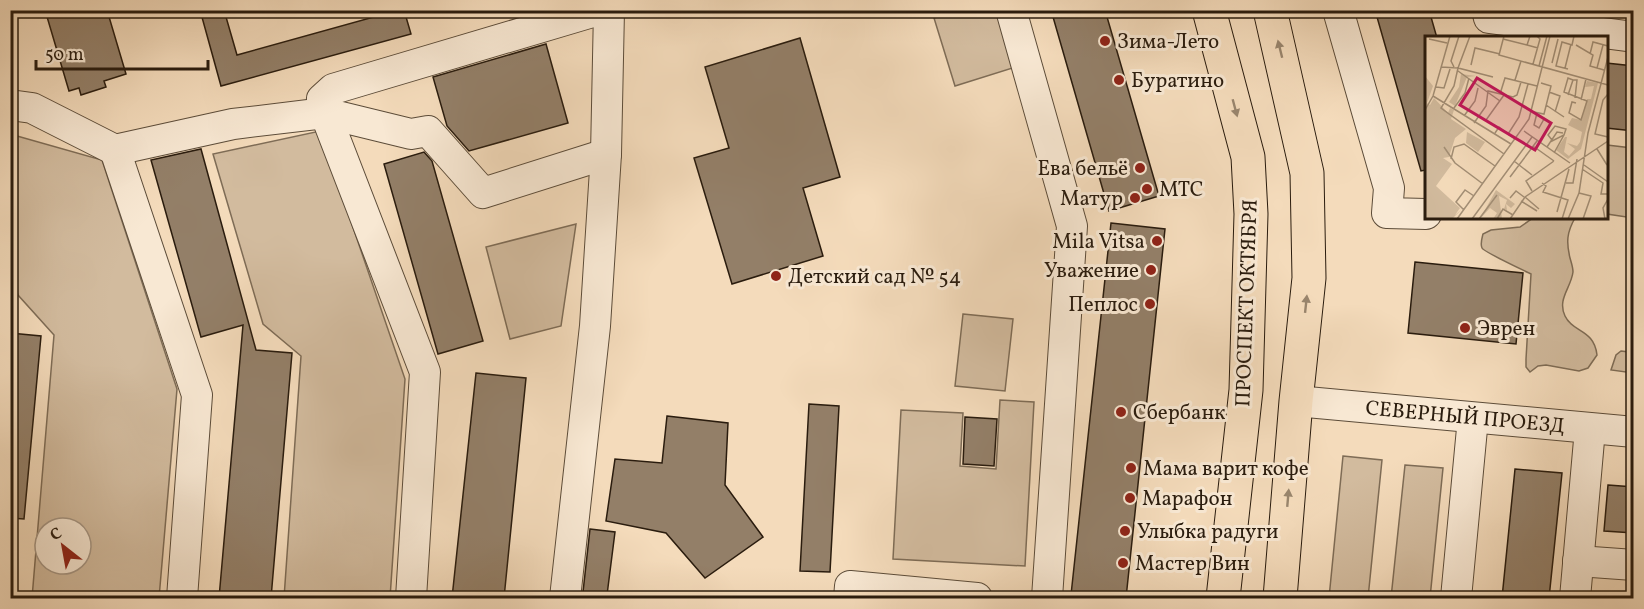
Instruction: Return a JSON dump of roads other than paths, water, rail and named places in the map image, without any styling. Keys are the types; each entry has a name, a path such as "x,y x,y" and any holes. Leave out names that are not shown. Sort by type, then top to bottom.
{"main road":[{"name":"ПРОСПЕКТ ОКТЯБРЯ","path":"1209,10 1248,157 1251,214 1246,390 1222,598"},
{"path":"1270,10 1307,172 1309,278 1296,401 1280,598"}],"street":[{"path":"411,598 425,372 325,113 322,99 333,89 536,19 599,10"},
{"path":"565,598 595,326 606,154 609,10"},
{"path":"1011,10 1072,226 1047,598"},
{"path":"1338,10 1389,188 1387,213 1425,214"},
{"path":"1489,22 1634,37"},
{"path":"10,105 32,108 115,150 233,124 325,113 411,134 428,131 483,193 606,154"},
{"path":"115,150 197,395 182,598"},
{"name":"СЕВЕРНЫЙ ПРОЕЗД","path":"1296,401 1634,432"},
{"path":"1456,598 1473,418"},
{"path":"1575,598 1590,429"},
{"path":"1578,561 1634,565"},
{"path":"849,598 850,586 977,598"}],"place":[{"name":"Зима-Лето","path":"1105,41"},
{"name":"Буратино","path":"1119,80"},
{"name":"Ева бельё","path":"1140,168"},
{"name":"МТС","path":"1147,189"},
{"name":"Матур","path":"1135,198"},
{"name":"Mila Vitsa","path":"1157,241"},
{"name":"Уважение","path":"1151,270"},
{"name":"Детский сад № 54","path":"776,276"},
{"name":"Пеплос","path":"1150,304"},
{"name":"Эврен","path":"1465,328"},
{"name":"Сбербанк","path":"1121,412"},
{"name":"Мама варит кофе","path":"1131,468"},
{"name":"Марафон","path":"1130,498"},
{"name":"Улыбка радуги","path":"1125,531"},
{"name":"Мастер Вин","path":"1123,563"}]}
